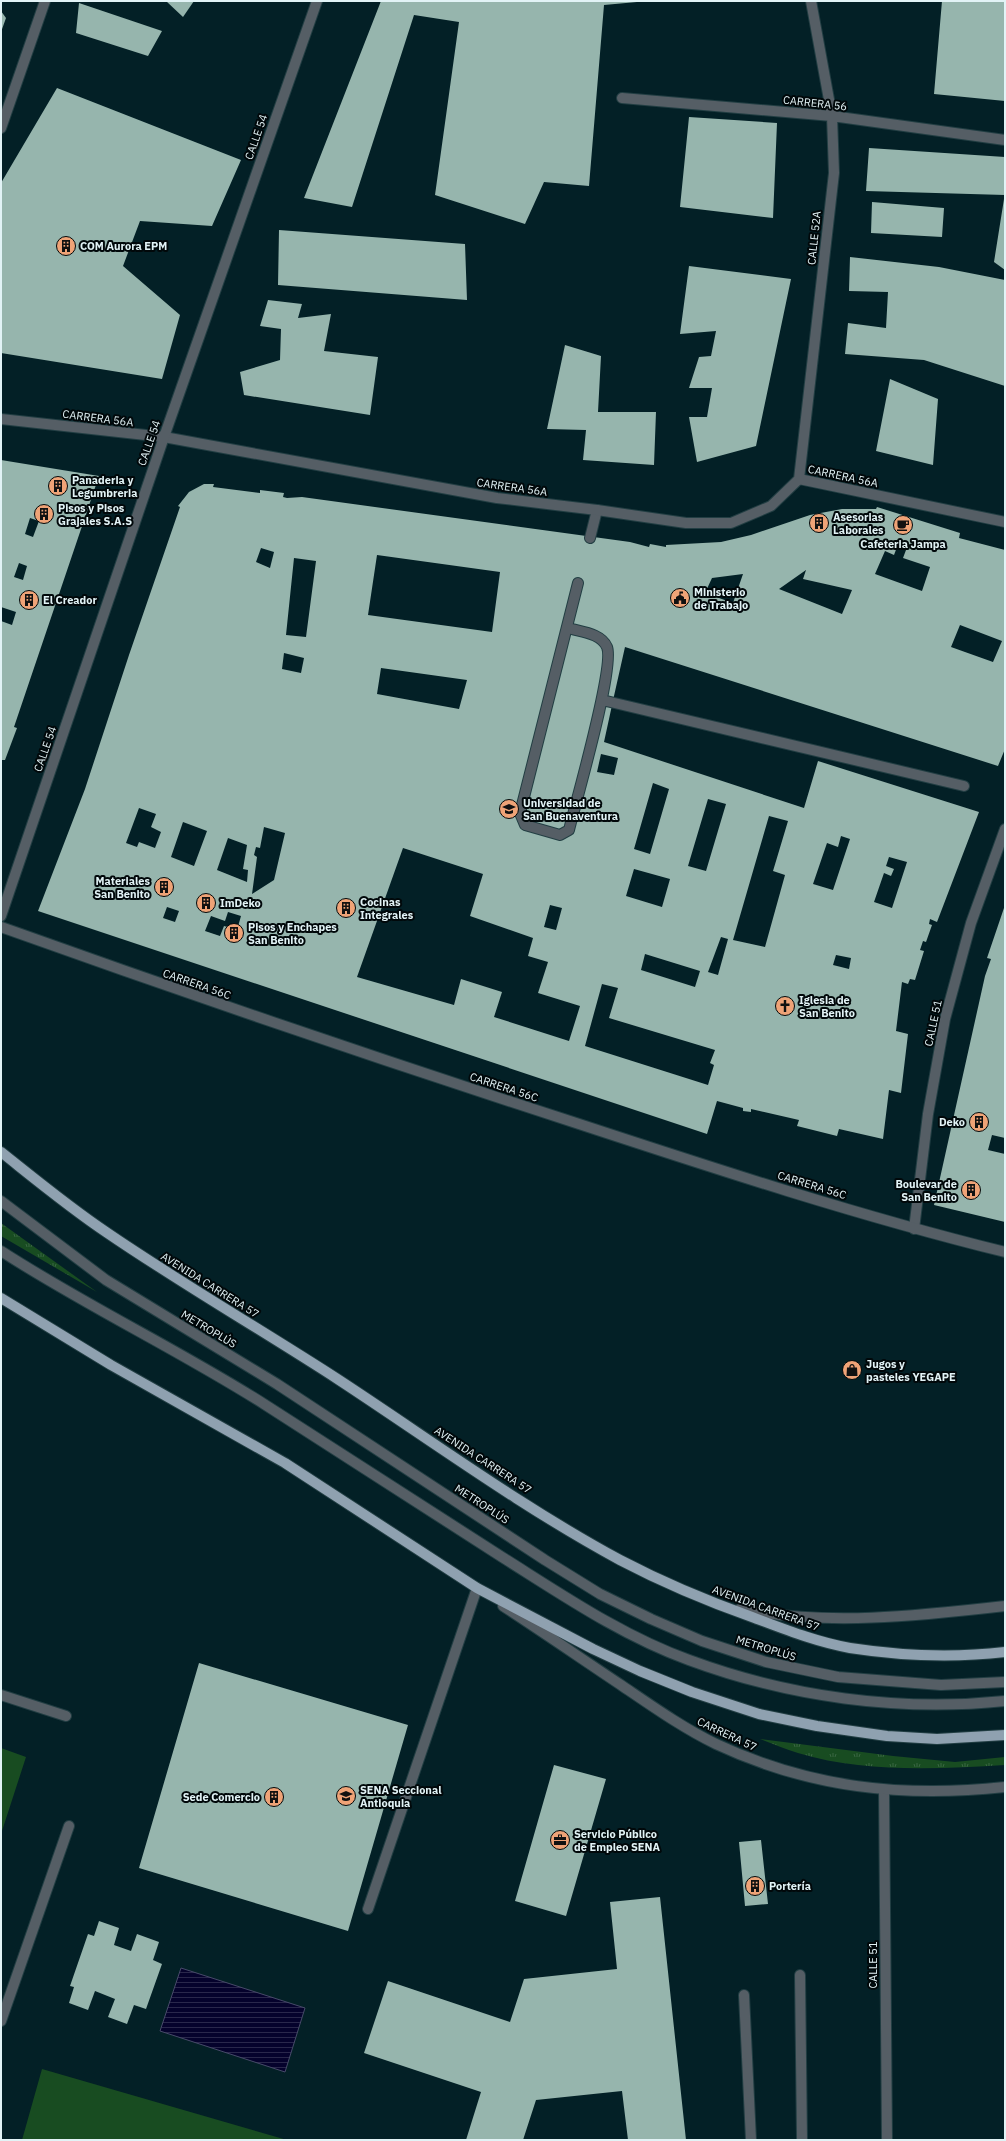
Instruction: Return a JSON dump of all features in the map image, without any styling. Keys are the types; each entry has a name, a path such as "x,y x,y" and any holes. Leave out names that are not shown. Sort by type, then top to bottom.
{"main road":[{"name":"AVENIDA CARRERA 57","path":"1,1152 103,1230 337,1378 517,1497 621,1560 676,1587 721,1606 816,1640 892,1654 944,1656 1005,1652"},
{"path":"1,1298 111,1364 285,1463 477,1588 593,1649 640,1671 692,1692 759,1714 887,1736 937,1739 1005,1735"}],"street":[{"path":"1,128 45,1"},
{"name":"CALLE 54","path":"1,916 164,437 317,1"},
{"name":"CALLE 52A","path":"799,479 834,173 832,116 811,1"},
{"name":"CARRERA 56","path":"622,98 832,116 1005,140"},
{"name":"CARRERA 56A","path":"1,419 164,437 497,498 597,510 686,523 731,523 771,506 799,479 1005,522"},
{"path":"590,538 597,510"},
{"path":"568,628 599,637 608,647 608,661 602,700 569,830 560,835 525,825 520,812 568,628 578,583"},
{"path":"602,700 964,786"},
{"name":"CALLE 51","path":"914,1229 928,1114 945,1019 971,923 1005,829"},
{"name":"CARRERA 56C","path":"1,927 341,1046 687,1159 914,1229 1005,1252"},
{"name":"METROPLÚS","path":"1,1200 106,1280 277,1384 545,1560 600,1594 651,1619 702,1641 766,1662 831,1676 882,1682 941,1685 1005,1682"},
{"path":"1,1251 260,1402 584,1609 688,1660 748,1678 834,1697 928,1706 964,1705 1005,1701"},
{"path":"368,1909 477,1588"},
{"name":"CARRERA 57","path":"477,1588 678,1723 753,1760 813,1779 848,1786 884,1790 938,1791 1005,1787"},
{"path":"721,1606 760,1613 834,1617 945,1613 1005,1606"},
{"path":"1,1695 66,1716"},
{"name":"CALLE 51","path":"884,1790 887,2140"},
{"path":"1,2021 69,1826"},
{"path":"800,1975 802,2140"},
{"path":"744,1995 751,2140"}],"green space":[{"path":"1,1223 97,1292 1,1236"},
{"path":"760,1739 893,1756 955,1762 1005,1757 1005,1765 953,1768 875,1767 823,1759 793,1751"},
{"path":"1,1748 26,1757 1,1834"},
{"path":"42,2069 287,2140 22,2140"}],"shaded area":[{"path":"181,1968 305,2008 285,2072 160,2031"}],"building":[{"path":"166,1 194,1 183,17"},
{"path":"381,1 648,1 604,5 589,186 544,182 525,224 435,195 459,22 414,15 352,207 304,198"},
{"path":"942,1 1005,1 1005,101 934,94"},
{"path":"79,3 162,31 148,56 76,33"},
{"path":"1,11 6,18 1,32"},
{"name":"COM Aurora EPM","path":"57,88 241,160 212,226 140,221 123,266 180,315 162,379 1,353 1,183"},
{"path":"689,117 777,123 773,218 680,207"},
{"path":"869,148 1005,157 1005,195 866,191"},
{"path":"1005,199 1005,270 994,262"},
{"path":"872,202 944,208 942,237 871,233"},
{"path":"279,230 465,244 467,300 278,285"},
{"path":"850,257 939,267 1005,280 1005,386 924,360 845,354 848,323 886,328 888,292 849,291"},
{"path":"689,266 791,279 756,446 697,462 689,417 707,417 712,388 689,388 699,357 711,356 716,331 680,334"},
{"path":"268,300 302,304 298,318 331,314 324,351 378,357 370,415 244,395 240,372 280,360 281,329 260,326"},
{"path":"565,345 601,356 598,412 656,412 654,465 583,460 586,430 547,429"},
{"path":"890,379 938,399 933,465 876,451"},
{"path":"1,460 99,476 14,727 17,728 5,760 2,760 1,763 1,621 12,625 16,612 1,607","holes":["30,518 39,521 33,537 25,534","19,563 27,566 23,580 14,577"]},
{"path":"204,484 214,484 213,487 260,493 260,490 284,493 283,497 287,498 302,497 630,542 649,547 650,544 666,547 666,545 721,542 751,535 810,515 842,509 876,509 877,507 960,533 959,538 1005,550 1005,749 998,766 625,647 604,742 804,808 818,761 979,812 937,922 930,919 929,924 932,925 926,942 923,941 920,950 924,951 915,980 910,979 908,984 902,982 896,1031 908,1034 901,1093 889,1090 883,1139 839,1129 837,1136 797,1126 799,1120 751,1109 751,1112 743,1111 743,1108 717,1101 707,1134 38,911 85,789 180,507 178,506 189,492","holes":["897,547 906,550 903,558 930,567 922,591 875,574 885,551 894,555","261,548 274,552 270,568 256,562","377,555 500,572 492,632 368,615","294,558 316,561 306,637 286,635","806,570 803,579 852,590 842,614 779,589","743,574 733,603 705,593 712,578","960,625 1002,641 993,662 951,647","284,653 304,658 301,673 282,669","381,668 467,680 459,709 377,694","601,754 618,758 614,775 597,772","653,783 669,789 650,854 634,849","708,799 726,804 706,871 688,866","139,808 156,814 151,827 161,832 155,848 139,842 137,847 126,843","769,816 788,821 773,871 785,875 765,947 733,940","183,822 207,831 194,866 171,857","264,827 285,833 274,880 252,894 257,857 254,855 256,847 260,848","841,836 850,839 833,890 813,884 827,843 838,847","228,838 247,845 243,869 248,870 247,882 217,870","403,848 483,874 470,916 533,938 528,956 548,962 538,993 580,1006 569,1041 494,1017 502,992 461,979 454,1005 357,977","889,857 907,862 892,908 874,902 884,873 891,876 894,869 886,866","634,869 670,879 662,907 626,896","550,905 562,908 556,930 544,927","167,907 179,911 175,922 163,918","228,912 241,916 237,930 224,926 220,936 205,931 211,916 225,921","721,937 728,939 718,975 708,972","645,954 700,971 695,987 641,970","836,955 851,958 849,969 833,965","602,984 618,988 609,1018 715,1050 710,1063 714,1065 708,1085 585,1046"]},
{"path":"1005,905 1005,1138 992,1135 988,1150 1005,1154 1005,1222 934,1205 985,976 991,959 987,958"},
{"name":"Sede Comercio","path":"199,1663 408,1725 348,1931 139,1868"},
{"name":"Servicio Público de Empleo SENA","path":"554,1765 606,1779 566,1916 515,1901"},
{"name":"Portería","path":"761,1840 768,1904 745,1906 739,1842"},
{"path":"660,1897 686,2140 628,2140 622,2091 536,2100 523,2140 466,2140 481,2092 364,2053 388,1981 510,2022 524,1979 617,1969 610,1902"},
{"path":"99,1921 119,1928 114,1945 131,1951 137,1934 159,1942 153,1960 162,1964 146,2009 134,2005 127,2024 108,2017 115,1999 95,1991 88,2010 69,2003 74,1987 70,1986 88,1934 94,1936"}],"place":[{"name":"COM Aurora EPM","path":"66,246"},
{"name":"Panaderia y Legumbreria","path":"58,486"},
{"name":"Pisos y Pisos Grajales S.A.S","path":"44,514"},
{"name":"Asesorias Laborales","path":"819,523"},
{"name":"Cafeteria Jampa","path":"903,525"},
{"name":"Ministerio de Trabajo","path":"680,598"},
{"name":"El Creador","path":"29,600"},
{"name":"Universidad de San Buenaventura","path":"509,809"},
{"name":"Materiales San Benito","path":"164,887"},
{"name":"ImDeko","path":"206,903"},
{"name":"Cocinas Integrales","path":"346,908"},
{"name":"Pisos y Enchapes San Benito","path":"234,933"},
{"name":"Iglesia de San Benito","path":"785,1006"},
{"name":"Deko","path":"979,1122"},
{"name":"Boulevar de San Benito","path":"971,1190"},
{"name":"Jugos y pasteles YEGAPE","path":"852,1370"},
{"name":"SENA Seccional Antioquia","path":"346,1796"},
{"name":"Sede Comercio","path":"274,1797"},
{"name":"Servicio Público de Empleo SENA","path":"560,1840"},
{"name":"Portería","path":"755,1886"}]}
